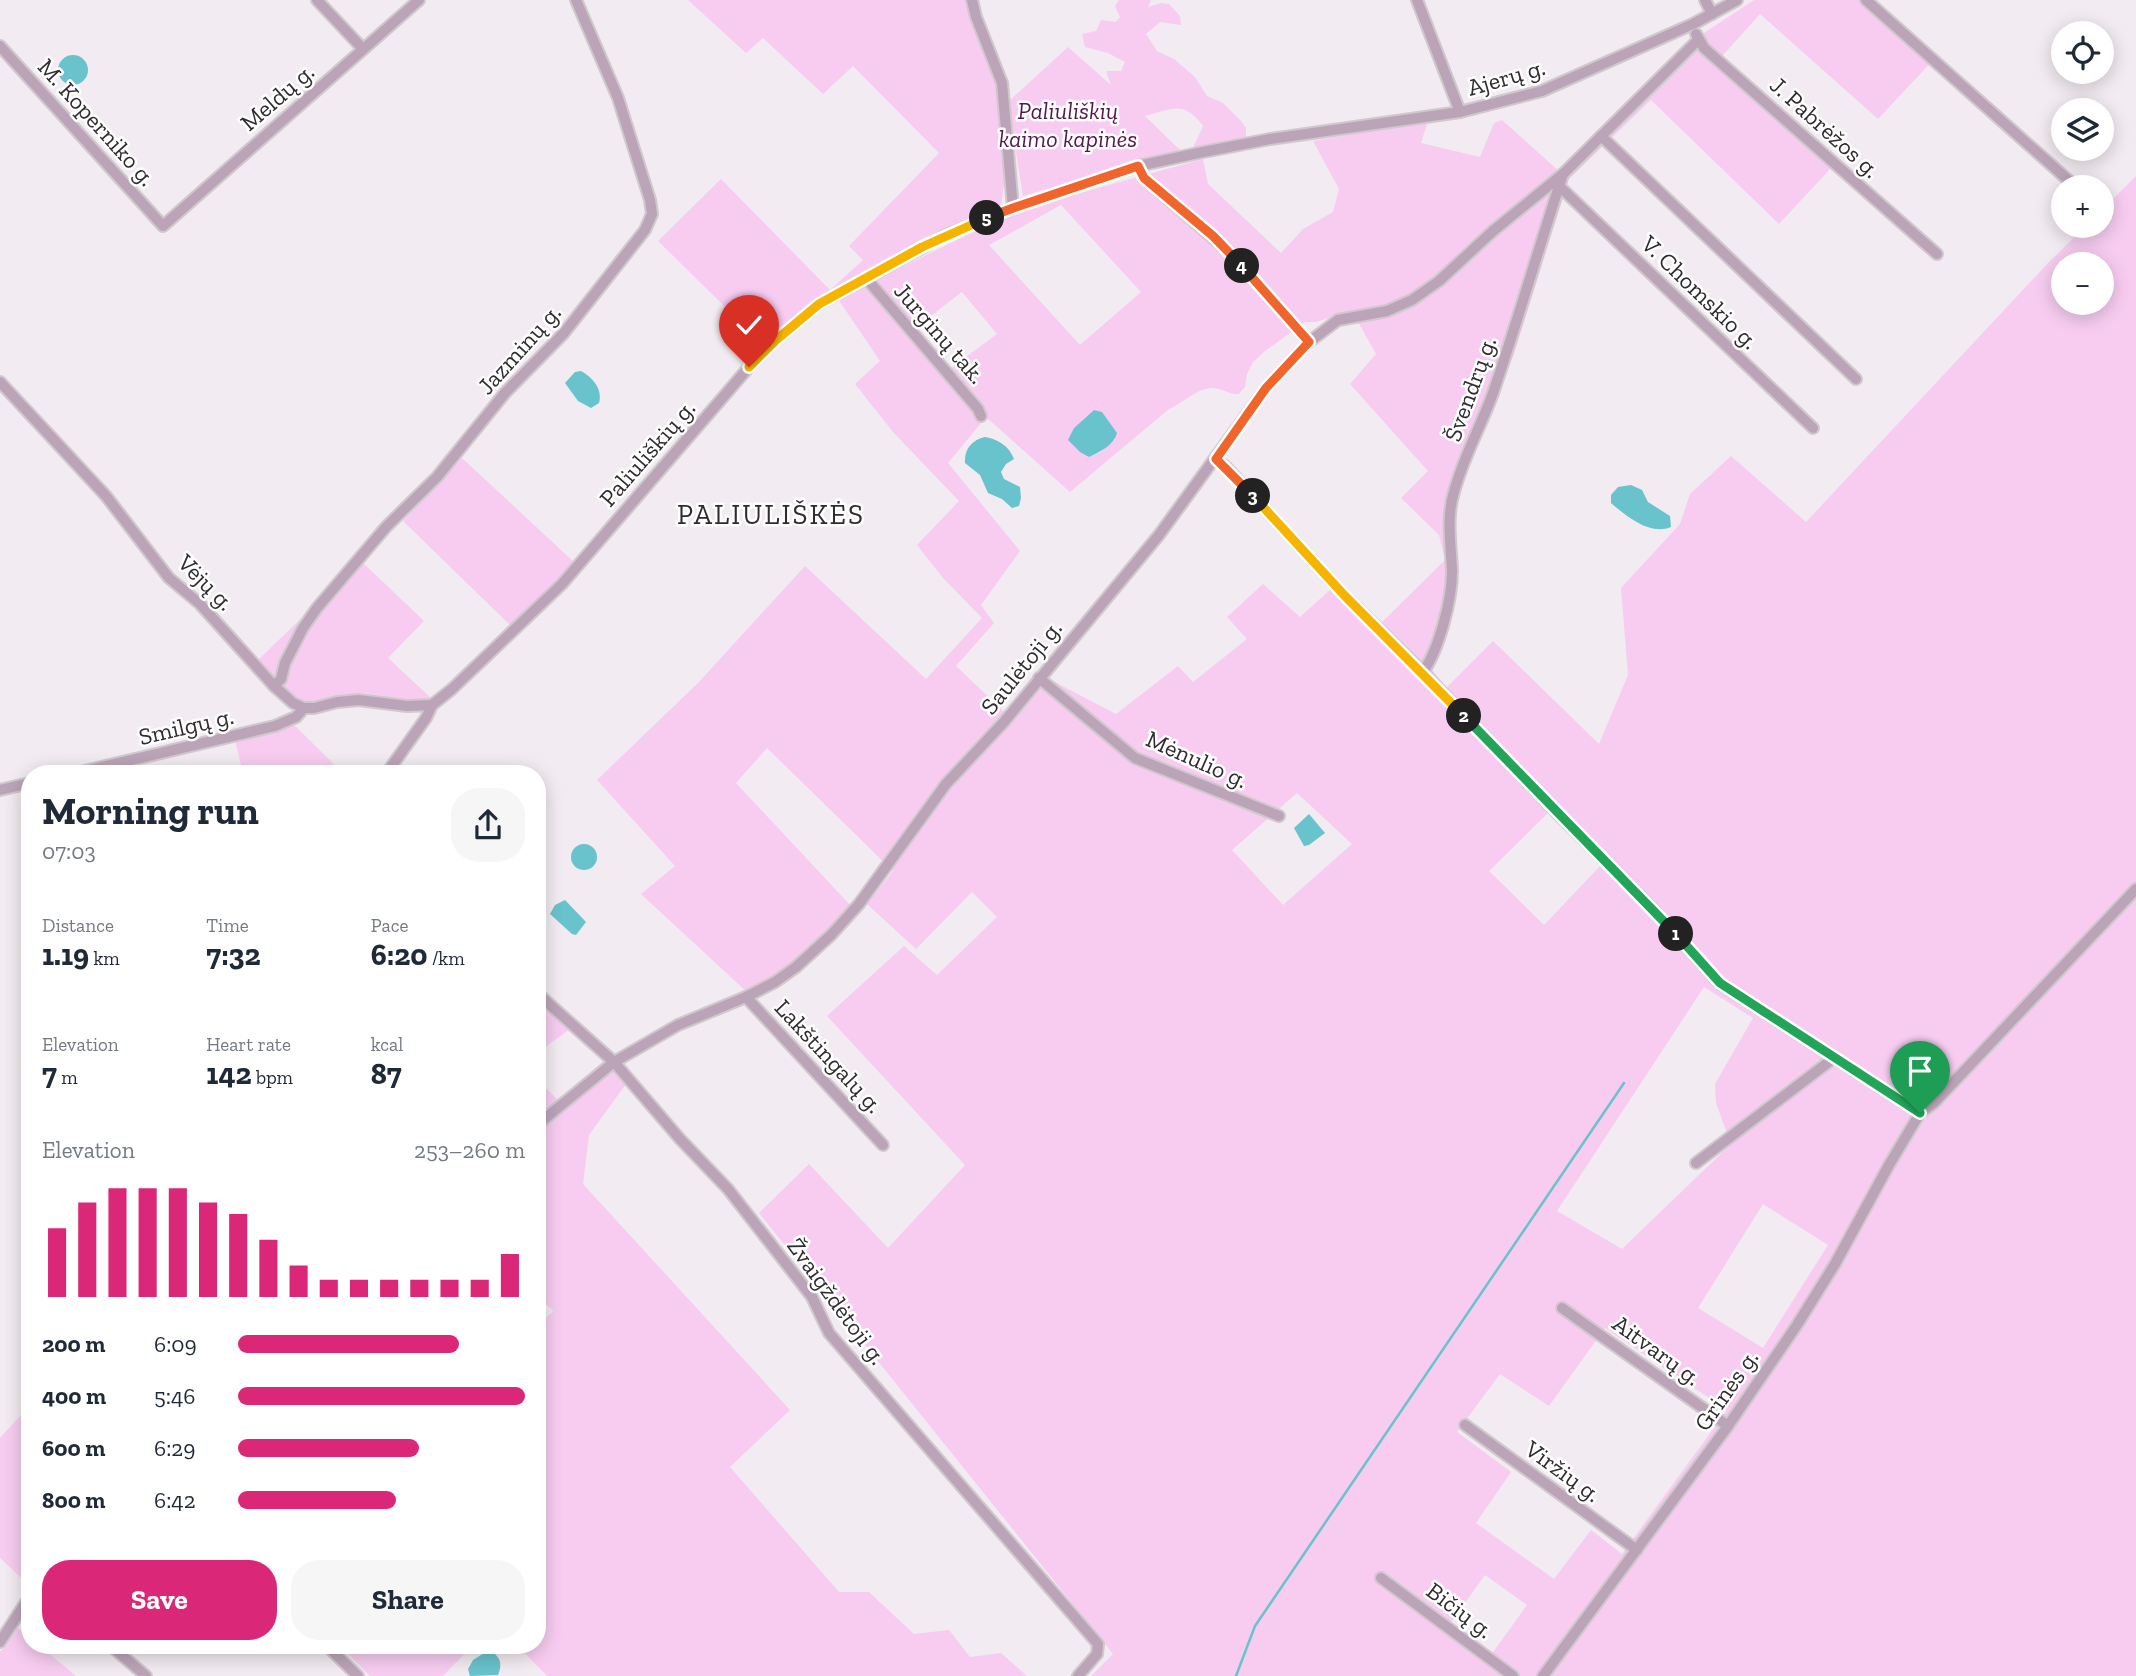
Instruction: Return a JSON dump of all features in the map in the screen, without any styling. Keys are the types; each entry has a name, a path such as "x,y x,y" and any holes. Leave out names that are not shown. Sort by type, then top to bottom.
{"street":[{"path":"317,0 363,49"},
{"name":"Meldų g.","path":"163,226 419,0"},
{"name":"Jazminų g.","path":"274,686 281,679 285,663 317,608 386,527 437,477 505,393 564,333 645,230 652,214 650,200 618,98 576,0"},
{"path":"972,0 1002,83 1013,208"},
{"path":"1417,0 1460,112"},
{"path":"1705,0 1712,14"},
{"name":"Ajerų g.","path":"1270,139 1460,112 1542,91 1693,24 1737,0"},
{"path":"1866,0 2063,175"},
{"path":"1693,24 1698,40"},
{"name":"Švendrų g.","path":"1423,672 1429,663 1452,584 1450,517 1453,492 1487,409 1563,174 1698,40"},
{"name":"J. Pabrėžos g.","path":"1698,40 1937,254"},
{"name":"M. Koperniko g.","path":"3,54 163,226"},
{"path":"1601,136 1856,379"},
{"name":"Paliuliškių g.","path":"392,765 426,718 432,705 562,584 730,388 776,340 819,304 946,235 1013,208 1138,166 1270,139"},
{"path":"1138,166 1144,178 1230,253 1309,342"},
{"name":"Saulėtoji g.","path":"546,1118 614,1062 678,1025 775,982 831,935 859,904 946,784 1004,722 1159,535 1266,388 1309,342 1338,320 1387,311 1412,300 1439,281 1493,231 1563,174"},
{"name":"V. Chomskio g.","path":"1559,186 1813,428"},
{"name":"Jurginų tak.","path":"866,278 978,409 981,416"},
{"name":"Vėjų g.","path":"0,382 106,496 169,579 200,604 274,686 293,704 304,708"},
{"path":"1216,459 1345,596 1423,672 1651,907 1720,983 1920,1113"},
{"name":"Mėnulio g.","path":"1039,678 1135,758 1279,816"},
{"path":"304,708 359,700 407,706 432,705"},
{"name":"Smilgų g.","path":"110,765 275,726 296,717 304,708"},
{"path":"0,790 21,785"},
{"name":"Grinės g.","path":"1543,1676 1728,1426 1836,1265 1888,1165 1920,1113 1934,1103 2136,889"},
{"name":"Lakštingalų g.","path":"746,997 883,1145"},
{"name":"Žvaigždėtoji g.","path":"546,1001 614,1062 727,1189 812,1297 828,1333 1098,1644 1097,1654 1078,1676"},
{"path":"1696,1163 1833,1058"},
{"name":"Aitvarų g.","path":"1562,1308 1728,1426"},
{"name":"Viržių g.","path":"1465,1425 1637,1550"},
{"name":"Bičių g.","path":"1381,1578 1513,1676"},
{"path":"0,1642 21,1610"},
{"path":"120,1654 146,1676"},
{"path":"335,1654 358,1676"}],"green space":[{"path":"688,0 969,0 997,82 1006,169 1001,207 930,237 814,303 764,345 658,241 721,179 830,290 863,260 849,246 939,153 853,66 823,94 763,38 746,53"},
{"name":"Paliuliškių kaimo kapinės","path":"1119,0 1151,0 1148,7 1161,3 1169,4 1180,16 1181,25 1160,22 1146,34 1157,51 1174,59 1195,77 1207,96 1223,103 1241,121 1246,128 1246,138 1193,148 1203,126 1189,112 1177,109 1163,111 1145,116 1181,151 1023,196 1008,102 1068,47 1111,85 1106,71 1121,71 1125,62 1108,53 1085,47 1082,34 1096,31 1101,20 1116,22 1120,17 1115,6"},
{"path":"1754,0 1876,0 1937,56 1878,119 1760,14 1715,64 1832,167 1779,224 1651,100 1569,179 1514,354 1456,500 1455,602 1431,668 1446,688 1493,641 1599,744 1628,675 1621,588 1680,524 1690,494 1731,456 1806,522 2051,260 2051,315 2114,315 2114,252 2059,252 2074,238 2114,238 2114,198 2136,176 2136,1676 1091,1676 1113,1654 759,1213 809,1164 888,1248 965,1165 827,1016 904,946 937,975 997,917 972,892 916,949 867,904 893,871 767,748 736,783 851,906 808,951 748,993 641,894 675,866 597,780 699,682 805,566 926,679 982,618 943,578 917,545 959,501 893,432 855,384 880,361 838,299 1015,211 1203,159 1208,184 1281,253 1303,229 1333,212 1339,189 1313,141 1428,121 1421,143 1480,157 1494,123 1502,120 1561,173 1686,45","holes":["1061,205 1141,292 1080,345 989,245","962,292 997,334 950,369 915,328","1352,311 1376,354 1350,384 1428,471 1401,498 1439,535 1445,560 1373,631 1331,589 1300,617 1263,584 1227,617 1247,639 1193,682 1178,666 1116,714 1049,679 1014,721 956,666 994,623 981,605 1020,551 948,463 986,417 1070,492 1169,409 1205,389 1215,388 1239,394 1245,387 1253,362 1305,322 1316,322","1094,410 1102,412 1115,439 1101,452 1089,457 1074,446 1074,428","1297,793 1352,844 1283,905 1232,850","1548,813 1603,863 1544,925 1489,871","1704,987 1753,1018 1715,1084 1716,1103 1731,1144 1622,1249 1557,1211","1763,1204 1828,1245 1763,1348 1698,1308","1605,1328 1727,1410 1622,1554 1591,1530 1554,1579 1476,1523 1511,1472 1457,1432 1500,1374 1549,1406","1485,1575 1527,1605 1491,1655 1449,1625"]},
{"path":"462,458 575,563 514,629 403,521"},
{"path":"361,561 424,621 388,658 433,700 428,702 363,693 304,703 289,696 257,661"},
{"path":"293,724 335,765 241,765 235,740"},
{"path":"546,1007 570,1029 546,1046"},
{"path":"613,1069 626,1084 589,1135 583,1184 790,1410 730,1467 839,1592 869,1592 914,1634 949,1630 970,1657 1001,1653 1027,1676 547,1676 526,1654 546,1654 546,1318 553,1311 546,1304 546,1088 565,1107"},
{"path":"21,1415 21,1578 0,1558 0,1438"},
{"path":"18,1628 21,1630 21,1654 50,1654 76,1676 0,1676 0,1652"},
{"path":"348,1654 464,1654 443,1676 370,1676"}],"water":[{"path":"73,55 79,56 87,64 87,76 79,84 73,85 67,84 59,76 58,70 59,64 67,56"},
{"path":"581,371 593,380 598,388 599,403 591,408 578,401 565,383 575,372"},
{"path":"1094,410 1102,412 1117,433 1110,445 1089,457 1068,440 1074,428"},
{"path":"985,437 1002,444 1012,454 1014,459 1006,464 1001,472 1004,479 1020,487 1019,506 1012,508 1002,499 988,493 980,475 965,463 970,446"},
{"path":"1631,485 1642,490 1648,502 1670,516 1671,527 1647,527 1631,519 1611,503 1611,495 1618,487"},
{"path":"1309,814 1325,833 1304,846 1294,828"},
{"path":"584,844 593,848 597,857 593,866 584,870 575,866 571,857 575,848"},
{"path":"565,900 586,922 576,935 550,914 555,905"},
{"path":"483,1654 495,1654 499,1660 498,1675 470,1676 468,1669 473,1660"}],"waterway":[{"path":"1236,1676 1255,1626 1624,1083"}],"district":[{"name":"PALIULIŠKĖS","path":"771,514"}],"route":[{"path":"749,367 819,304 922,247 1013,208 1138,166 1144,178 1230,253 1309,342 1266,388 1216,459 1345,596 1423,672 1651,907 1720,983 1920,1113"}]}
